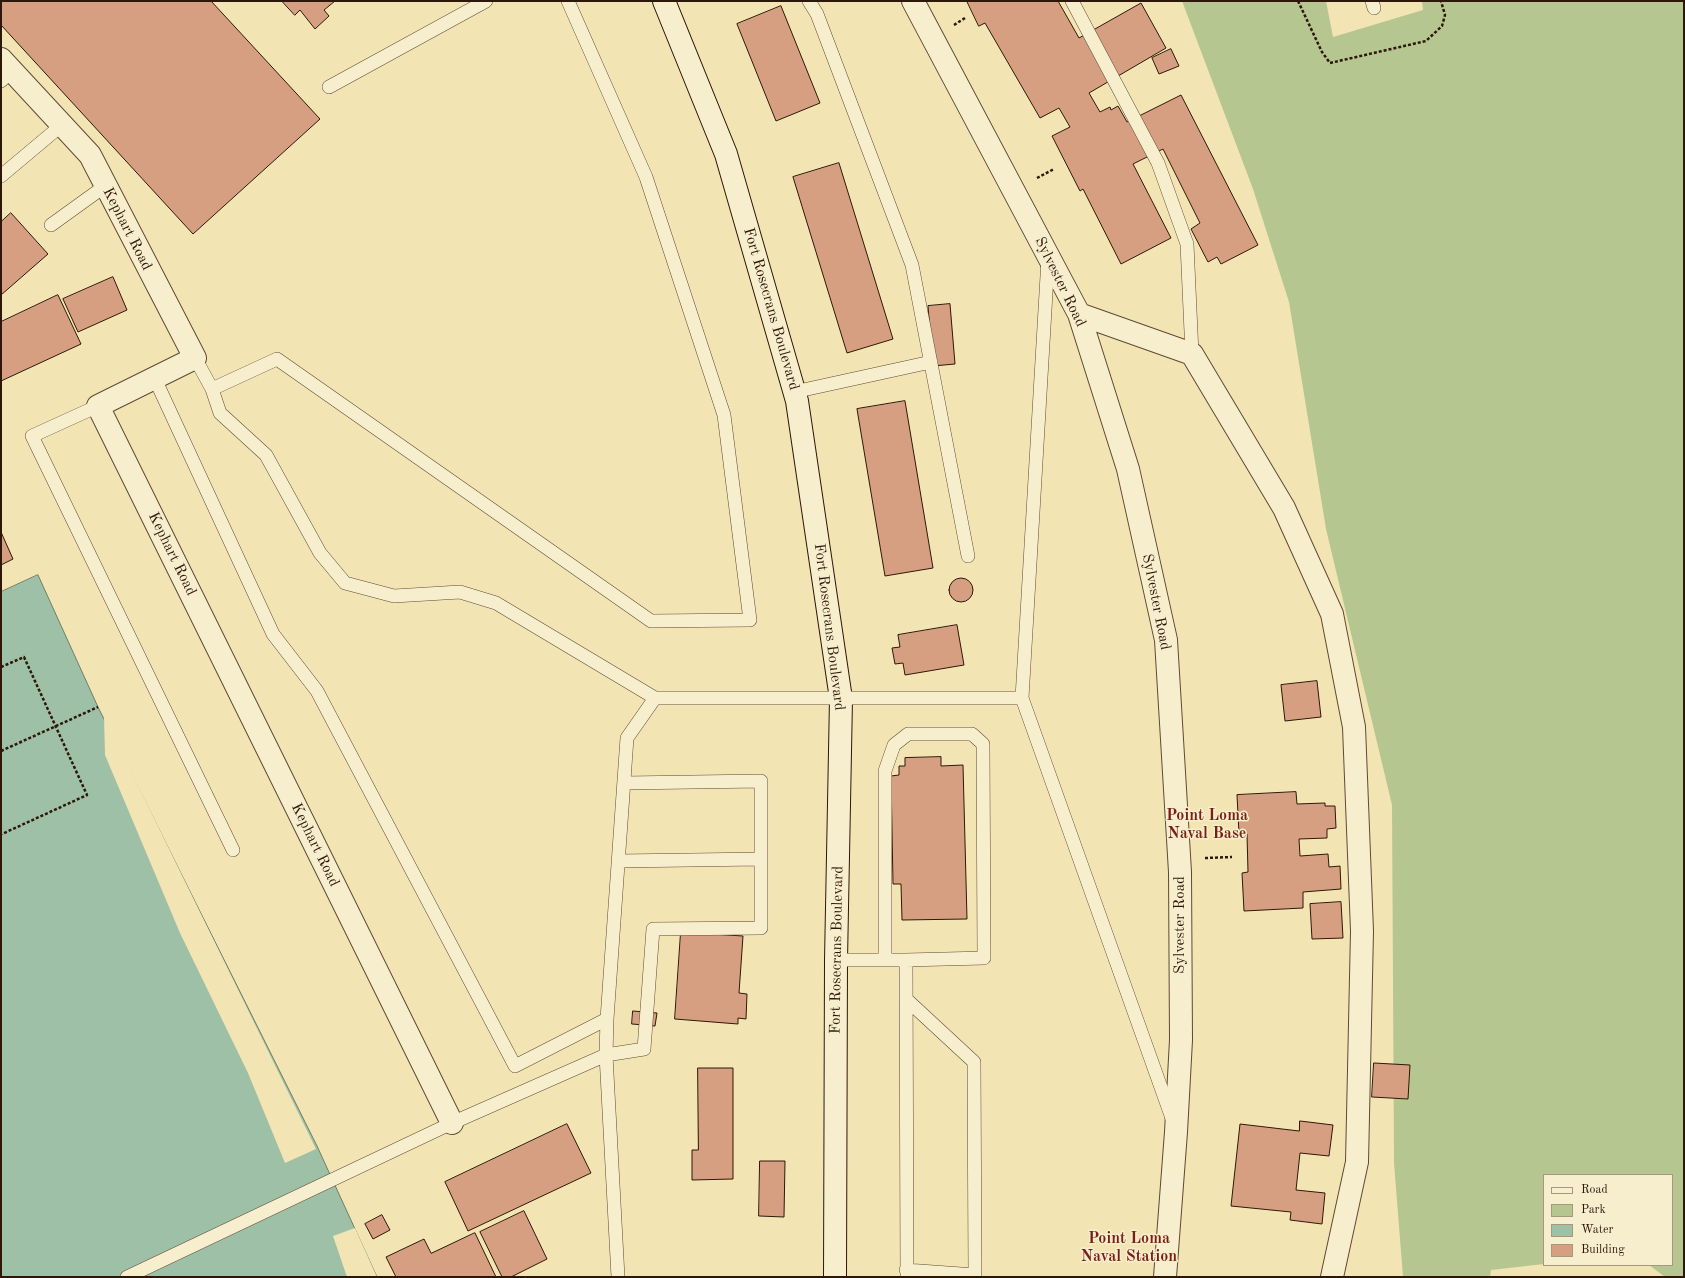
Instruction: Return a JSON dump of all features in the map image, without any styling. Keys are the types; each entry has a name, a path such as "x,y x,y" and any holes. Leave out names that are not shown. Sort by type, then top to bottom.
{"street":[{"name":"Fort Rosecrans Boulevard","path":"664,1 726,154 794,392 841,699 836,960 835,1277"},
{"name":"Sylvester Road","path":"913,1 1079,314 1128,469 1166,640 1180,872 1181,1040 1176,1132 1165,1277"},
{"name":"Kephart Road","path":"5,70 63,124 90,155 195,358"},
{"path":"1079,314 1192,354 1284,508 1332,614 1354,727 1362,931 1357,1162 1332,1277"},
{"path":"98,406 195,358"},
{"name":"Kephart Road","path":"98,406 452,1123"}],"lane":[{"path":"329,87 486,1"},
{"path":"212,389 277,359 651,621 750,620 724,415 646,177 568,1"},
{"path":"809,1 817,14 912,265 968,556"},
{"path":"1072,1 1158,163 1187,244 1192,354"},
{"path":"1,176 63,124"},
{"path":"51,225 105,186"},
{"path":"1048,255 1022,698 1176,1132"},
{"path":"195,358 212,389 220,413 266,455 320,553 345,583 394,596 460,592 496,603 655,698 1022,698"},
{"path":"794,392 931,362"},
{"path":"155,379 273,634 317,691 514,1066 607,1019"},
{"path":"98,406 32,436 233,850"},
{"path":"618,1277 606,1055 607,1019 627,738 655,698"},
{"path":"836,960 885,960 906,960 984,958 983,744 972,734 908,734 894,745 885,771 885,960"},
{"path":"127,1277 452,1123 606,1055 644,1049 653,929 761,928 761,781 624,783"},
{"path":"619,861 761,859"},
{"path":"906,960 906,999 906,1274 975,1274 974,1062 906,999"}],"path":[{"path":"1298,1 1322,52 1330,63 1426,41 1442,26 1445,15 1441,1"},
{"path":"1034,180 1054,169"},
{"path":"1,667 24,657 87,795 2,834"},
{"path":"1,751 98,707"}],"green space":[{"path":"1182,1 1326,1 1333,37 1423,10 1422,1 1684,1 1684,1277 1665,1277 1650,1266 1673,1266 1673,1174 1543,1174 1543,1264 1491,1270 1490,1277 1403,1277 1394,1163 1392,805 1326,529 1289,302 1253,189"}],"water":[{"path":"38,575 98,707 317,1146 377,1277 1,1277 1,592"}],"pier":[{"path":"104,716 316,1149 285,1163 248,1073 180,933 105,755"},
{"path":"355,1228 377,1277 347,1277 333,1236"}],"building":[{"path":"1,1 211,1 320,119 193,234 1,25"},
{"path":"282,1 335,1 324,10 329,16 315,29 300,10 295,15"},
{"path":"967,1 1058,1 1079,38 1141,3 1166,48 1089,93 1100,112 1110,107 1111,110 1118,106 1127,122 1181,95 1258,245 1221,264 1217,257 1208,262 1191,229 1200,223 1163,149 1133,164 1171,238 1121,264 1083,189 1080,191 1052,136 1070,127 1059,108 1040,118 985,23 979,26"},
{"path":"781,6 820,103 776,121 737,24"},
{"path":"1171,49 1179,66 1159,74 1152,58"},
{"path":"839,163 893,339 847,353 793,177"},
{"path":"11,213 48,254 1,295 1,222"},
{"path":"113,277 127,310 78,332 63,299"},
{"path":"58,295 81,344 1,381 1,322"},
{"path":"950,304 955,364 933,366 928,306"},
{"path":"905,401 933,568 885,576 857,409"},
{"path":"1,532 13,559 1,565"},
{"path":"961,578 969,582 973,590 969,598 961,602 953,598 949,590 953,582"},
{"path":"957,625 964,665 905,675 903,663 895,664 892,648 900,647 898,635"},
{"path":"1317,681 1321,717 1285,721 1281,685"},
{"path":"941,757 941,766 963,765 967,919 902,920 901,884 893,884 891,776 899,775 899,766 905,766 905,758"},
{"path":"1296,792 1297,804 1325,803 1325,806 1335,806 1336,828 1327,829 1327,838 1299,839 1300,856 1328,854 1329,867 1340,866 1341,889 1303,892 1303,908 1244,911 1242,873 1248,872 1247,834 1239,834 1237,795"},
{"path":"1341,902 1343,938 1312,939 1310,904"},
{"path":"681,932 743,936 739,993 747,994 746,1019 738,1018 738,1024 675,1019"},
{"path":"633,1011 657,1013 655,1026 632,1024"},
{"path":"1374,1063 1410,1065 1408,1099 1372,1097"},
{"path":"698,1068 733,1068 733,1179 692,1180 692,1150 698,1150"},
{"path":"1300,1121 1333,1125 1329,1156 1300,1153 1296,1190 1325,1193 1322,1224 1290,1220 1291,1212 1231,1206 1240,1124 1299,1131"},
{"path":"567,1124 591,1173 468,1231 445,1182"},
{"path":"760,1161 785,1161 784,1217 759,1216"},
{"path":"524,1211 547,1259 511,1277 502,1277 480,1232"},
{"path":"382,1215 390,1230 373,1239 365,1224"},
{"path":"475,1233 496,1277 396,1277 386,1257 424,1239 431,1253"}],"district":[{"name":"Point Loma Naval Base","path":"1207,825"},
{"name":"Point Loma Naval Station","path":"1129,1248"}]}
